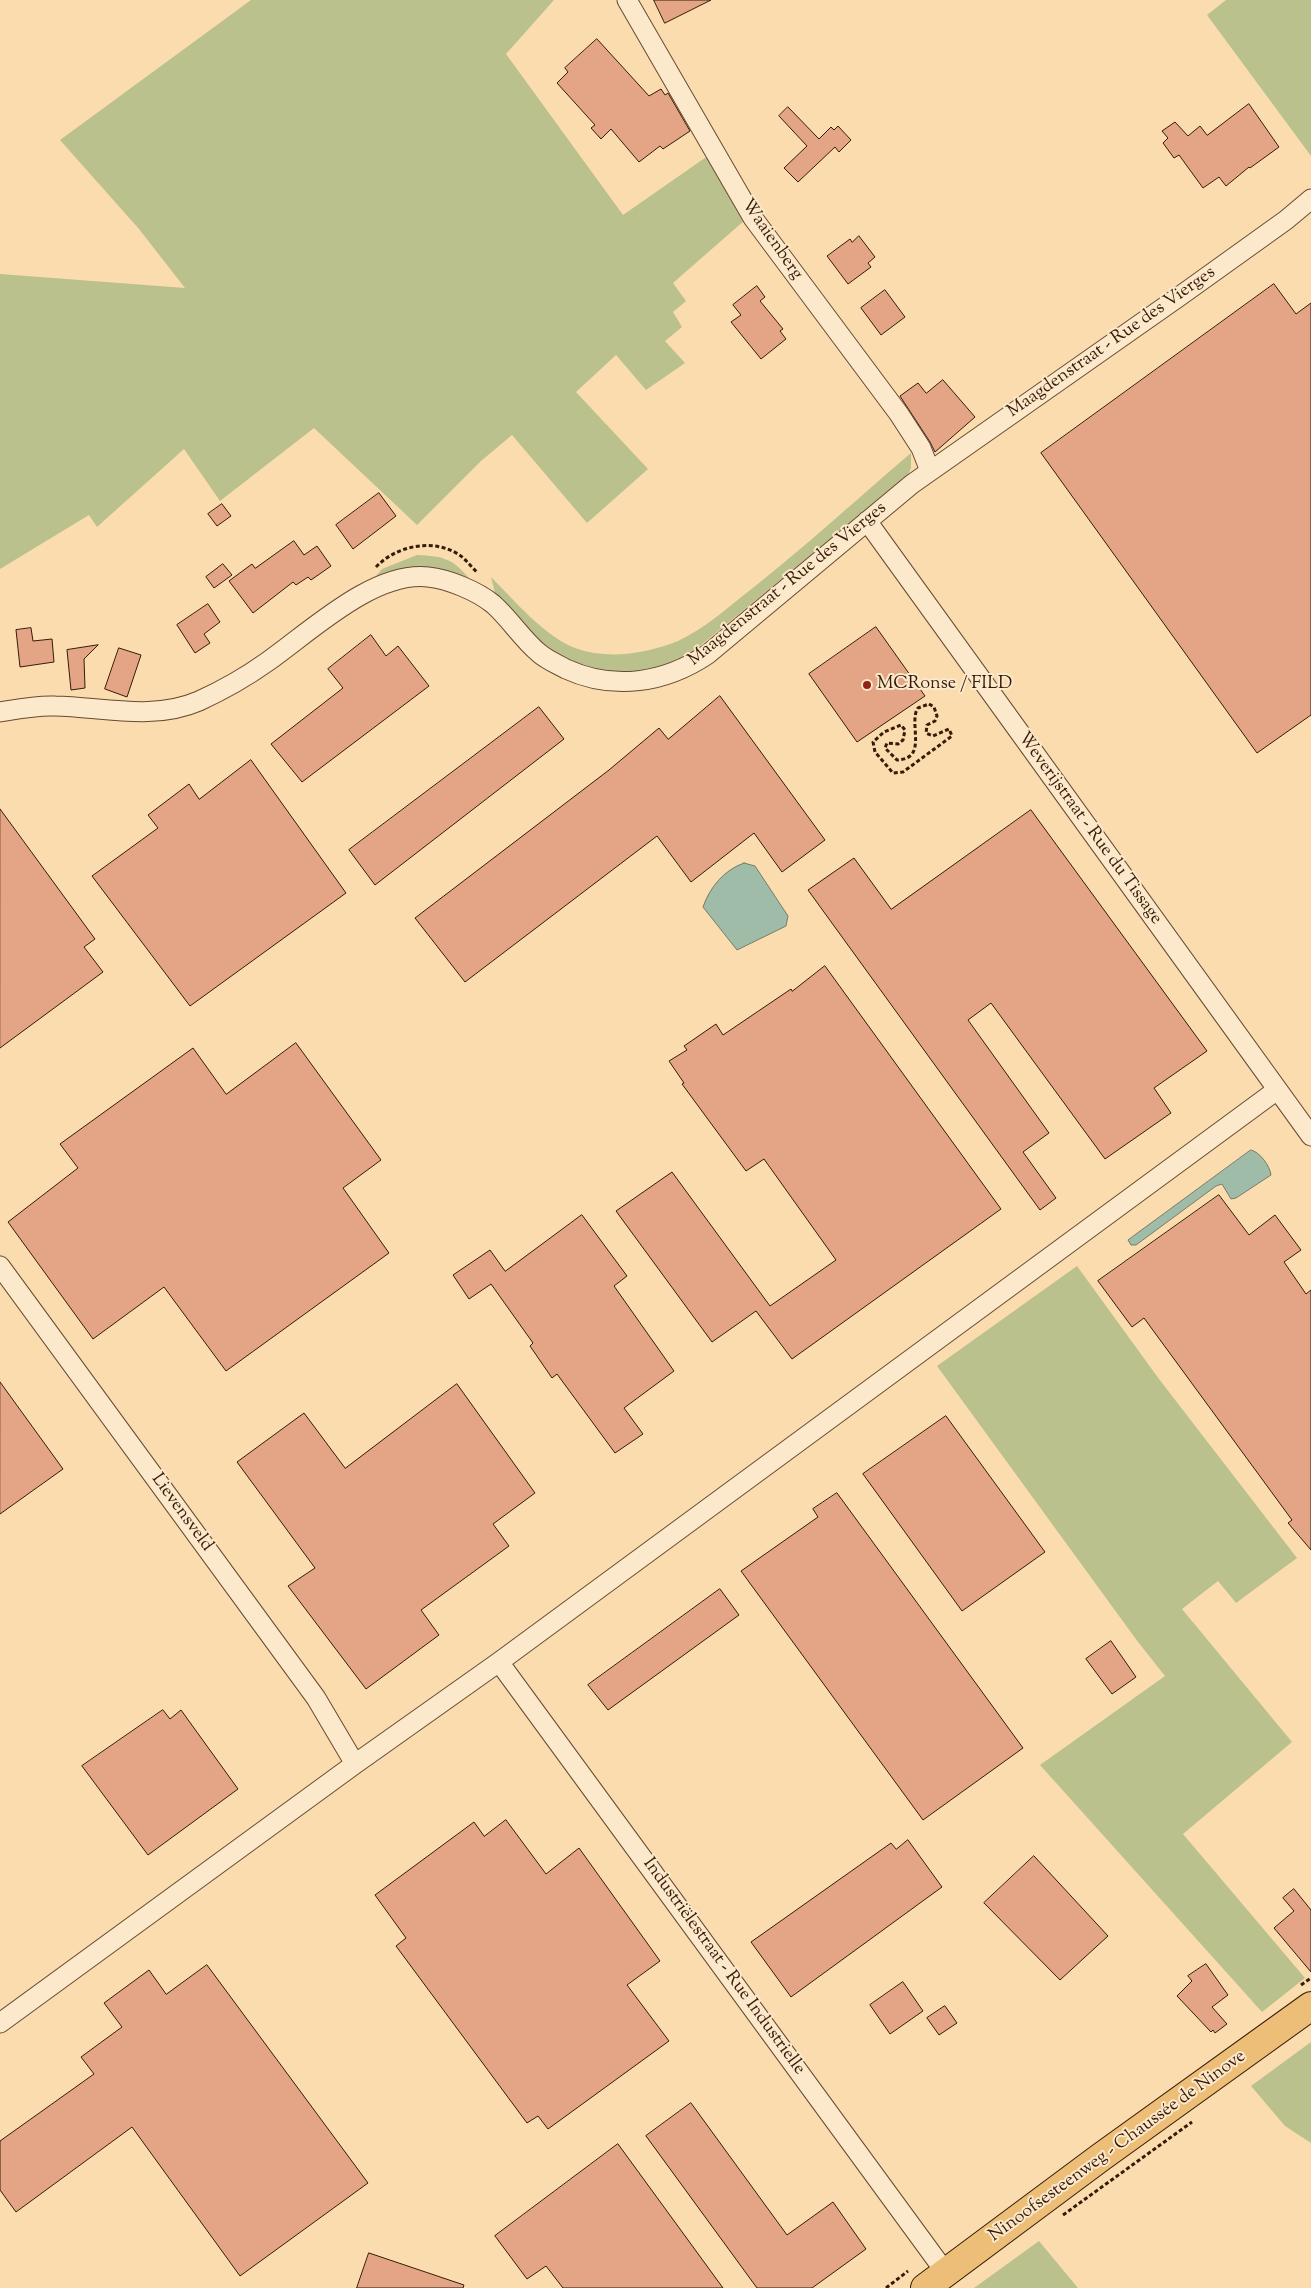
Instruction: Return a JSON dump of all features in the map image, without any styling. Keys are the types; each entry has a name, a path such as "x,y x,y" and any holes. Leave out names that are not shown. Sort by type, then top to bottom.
{"main road":[{"name":"Ninoofsesteenweg - Chaussée de Ninove","path":"936,2280 1101,2157 1311,2006"}],"street":[{"name":"Waaienberg","path":"627,0 753,218 899,414 921,448 930,471"},
{"name":"Maagdenstraat - Rue des Vierges","path":"0,712 52,706 123,712 184,707 251,674 356,598 390,583 417,576 430,577 453,584 486,600 540,654 571,671 603,681 638,682 683,670 708,654 930,471 1197,284 1286,220 1311,199"},
{"name":"Weverijstraat - Rue du Tissage","path":"867,521 1311,1136"},
{"path":"0,2024 355,1764 499,1662 1277,1090"},
{"name":"Lievensveld","path":"0,1266 316,1698 355,1764"},
{"name":"Industriëlestraat - Rue Industrielle","path":"499,1662 936,2280"}],"path":[{"path":"929,704 934,707 937,716 935,721 927,725 926,733 933,736 949,729 952,736 899,773 890,771 873,748 873,742 879,736 901,726 904,730 903,740 898,744 887,743 886,748 897,760 909,756 916,747 916,712 918,708 929,704"},
{"path":"1061,2217 1198,2117"}],"green space":[{"path":"251,0 554,0 506,54 623,215 712,153 745,220 673,283 686,301 673,312 682,327 665,341 685,363 646,390 616,355 576,392 648,469 587,523 512,435 481,461 417,525 314,428 220,501 184,449 97,527 89,515 0,569 0,274 185,288 139,229 60,140"},
{"path":"1226,0 1311,0 1311,156 1207,15"},
{"path":"911,453 911,468 908,475 695,650 672,664 640,673 590,672 572,663 534,637 496,597 491,577 530,617 552,635 575,648 588,652 626,654 665,646 688,636 724,611"},
{"path":"417,555 434,556 448,560 454,563 471,581 400,571 374,578 382,569"},
{"path":"1077,1266 1159,1379 1297,1558 1236,1603 1218,1581 1182,1609 1292,1742 1183,1834 1305,1978 1262,2012 1040,1765 1165,1676 1138,1642 937,1366"},
{"path":"1311,2042 1311,2143 1285,2126 1251,2086"},
{"path":"1039,2241 1078,2288 974,2288"}],"shaded area":[{"path":"744,863 755,866 788,916 786,926 737,950 703,907 719,880 730,870"},
{"path":"1251,1150 1258,1153 1264,1160 1271,1175 1236,1198 1231,1199 1222,1184 1216,1186 1136,1245 1131,1245 1128,1240"}],"building":[{"path":"654,0 711,0 665,23"},
{"path":"597,39 649,96 661,89 665,95 668,93 690,131 663,149 660,146 639,162 611,129 601,139 591,128 595,125 557,83 568,72 565,68"},
{"path":"1249,104 1279,147 1249,167 1226,186 1219,177 1203,188 1179,155 1174,158 1163,143 1168,138 1162,131 1175,122 1188,136 1200,126 1207,135"},
{"path":"788,107 819,139 831,127 834,130 838,126 851,140 839,152 835,147 798,182 784,168 807,146 779,116"},
{"path":"859,236 875,257 868,263 871,267 848,284 827,256 850,239 852,242"},
{"path":"1274,284 1296,314 1311,303 1311,715 1257,753 1041,453"},
{"path":"757,286 765,297 760,301 783,329 780,331 786,339 761,359 731,322 741,315 733,305"},
{"path":"885,290 905,317 881,335 861,308"},
{"path":"943,380 975,417 935,452 900,396 918,383 926,393"},
{"path":"379,493 396,516 353,549 336,525"},
{"path":"222,504 231,516 217,526 208,514"},
{"path":"294,541 304,555 317,546 331,566 311,580 308,577 296,585 293,582 253,613 229,581 252,564 255,568"},
{"path":"223,564 232,575 214,588 206,577"},
{"path":"208,604 220,622 204,634 210,643 195,653 177,625"},
{"name":"MCRonse / FILD","path":"876,627 925,696 857,742 809,674"},
{"path":"31,628 33,641 52,639 54,662 20,667 16,630"},
{"path":"371,635 386,656 398,646 429,686 302,782 271,744 343,688 328,669"},
{"path":"98,645 84,659 85,688 71,690 67,650"},
{"path":"119,648 141,655 127,697 105,689"},
{"path":"720,696 825,840 782,872 754,833 691,882 657,836 465,982 415,918 609,770 659,728 668,739"},
{"path":"539,707 564,739 375,885 349,850"},
{"path":"251,760 346,893 190,1006 92,876 158,828 148,815 189,784 199,799"},
{"path":"0,809 95,939 84,947 103,972 0,1048"},
{"path":"1031,810 1207,1051 1154,1088 1171,1113 1105,1159 991,1003 968,1020 1049,1133 1023,1152 1056,1198 1040,1210 808,890 854,858 891,909"},
{"path":"825,966 1001,1209 792,1359 756,1311 712,1342 616,1211 672,1172 770,1306 836,1260 764,1159 746,1171 682,1084 684,1083 669,1061 687,1050 684,1046 716,1024 723,1035 791,989 792,991"},
{"path":"296,1043 381,1160 343,1188 389,1253 226,1371 164,1287 93,1339 8,1222 78,1168 60,1144 193,1048 226,1094"},
{"path":"1219,1195 1249,1235 1275,1215 1301,1250 1284,1262 1306,1294 1311,1290 1311,1550 1288,1523 1292,1520 1144,1318 1132,1327 1098,1281"},
{"path":"582,1215 627,1276 614,1286 674,1371 624,1408 643,1434 615,1453 557,1374 552,1378 530,1346 533,1343 491,1284 469,1299 453,1275 490,1250 505,1271"},
{"path":"0,1382 63,1469 0,1514"},
{"path":"457,1384 535,1493 493,1524 509,1546 421,1610 439,1635 366,1689 288,1586 315,1568 237,1462 304,1413 345,1468"},
{"path":"946,1416 1045,1552 962,1611 863,1474"},
{"path":"837,1493 1023,1748 923,1820 741,1571 818,1517 813,1509"},
{"path":"720,1589 739,1615 608,1710 588,1685"},
{"path":"1111,1641 1136,1677 1112,1694 1086,1659"},
{"path":"163,1710 170,1719 181,1710 238,1789 148,1855 82,1766"},
{"path":"506,1820 546,1874 579,1848 660,1961 627,1985 669,2041 548,2129 538,2116 527,2123 396,1946 406,1938 375,1895 474,1822 484,1836"},
{"path":"908,1840 942,1887 791,1997 751,1942 891,1843 896,1849"},
{"path":"1034,1856 1108,1936 1060,1980 984,1903"},
{"path":"1294,1889 1311,1910 1311,1972 1274,1928 1294,1911 1283,1898"},
{"path":"1206,1964 1228,1995 1212,2007 1227,2024 1215,2033 1213,2030 1211,2032 1177,1996 1192,1981 1188,1976"},
{"path":"207,1965 368,2183 240,2276 132,2127 16,2212 0,2190 0,2141 94,2074 81,2057 122,2027 104,2003 149,1970 166,1994"},
{"path":"903,1982 923,2011 890,2034 870,2005"},
{"path":"945,2006 957,2023 939,2035 927,2018"},
{"path":"691,2103 787,2235 833,2202 866,2249 812,2288 757,2288 646,2136"},
{"path":"618,2144 723,2288 563,2288 546,2266 527,2279 495,2236"},
{"path":"369,2253 464,2285 463,2288 357,2288"}],"place":[{"name":"MCRonse / FILD","path":"867,685"}]}
